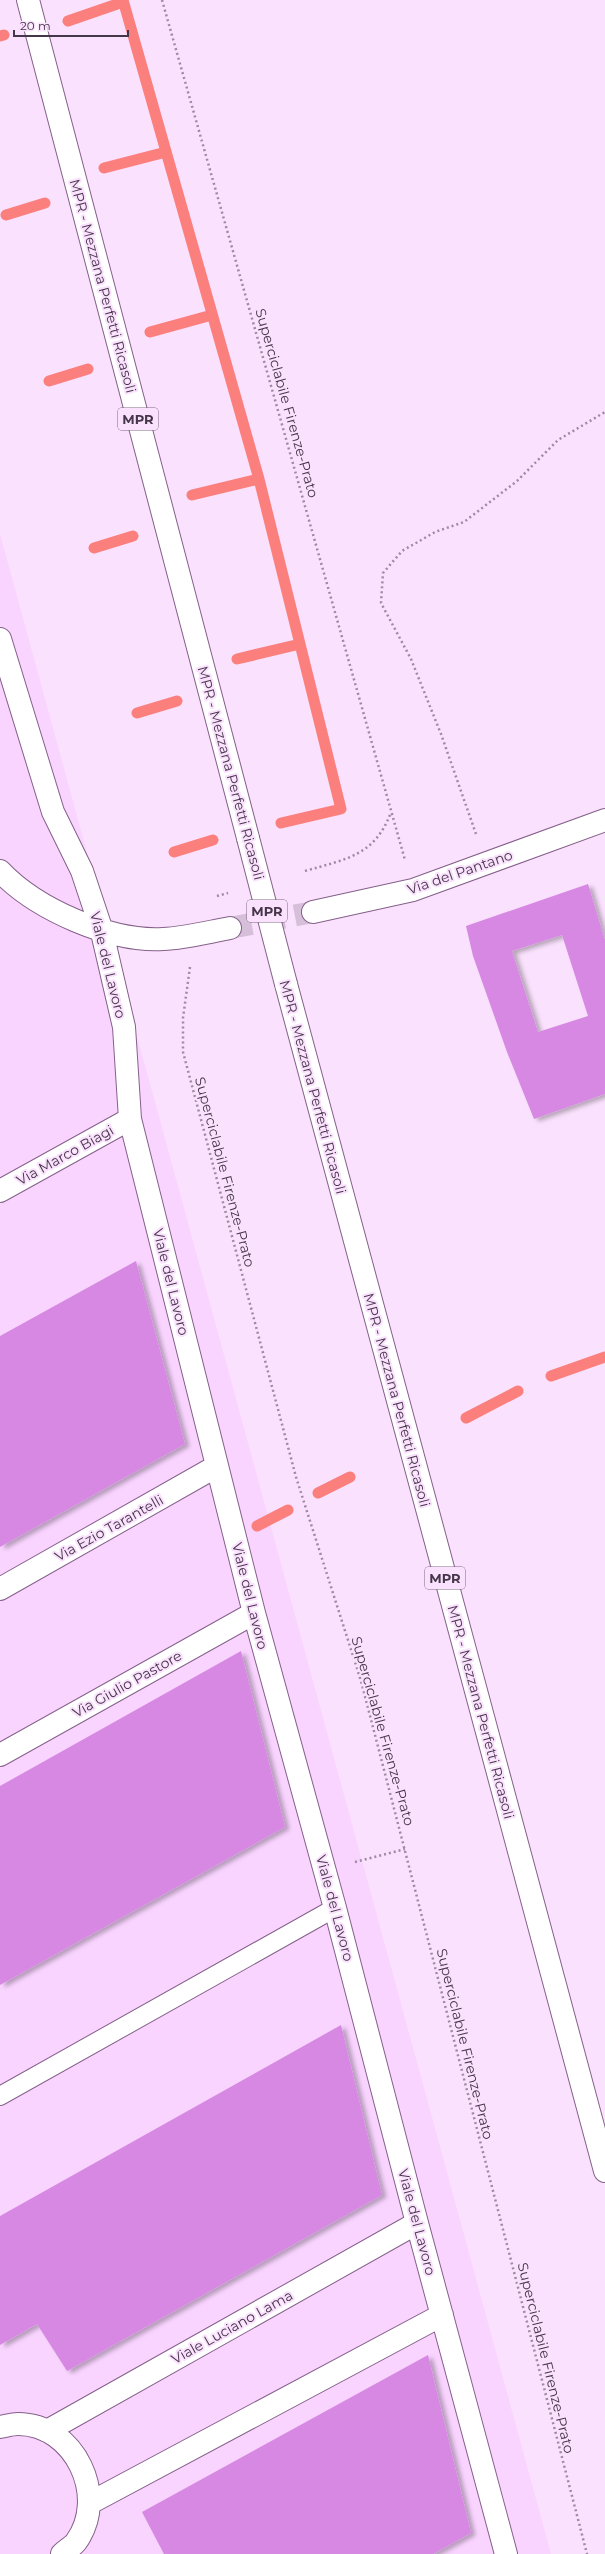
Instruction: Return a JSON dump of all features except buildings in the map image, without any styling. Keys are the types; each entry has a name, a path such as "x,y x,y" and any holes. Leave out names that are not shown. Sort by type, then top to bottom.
{"street":[{"name":"MPR - Mezzana Perfetti Ricasoli","path":"28,0 286,984 605,2172"},
{"name":"Viale del Lavoro","path":"0,639 53,812 82,871 101,928 124,1027 130,1119 254,1613 336,1908 417,2223 506,2554"},
{"name":"Via del Pantano","path":"313,912 413,890 605,820"},
{"path":"0,870 38,902 101,928 132,938 163,939 230,928"},
{"name":"Via Marco Biagi","path":"0,1191 130,1119"},
{"name":"Via Ezio Tarantelli","path":"0,1589 217,1466"},
{"name":"Via Giulio Pastore","path":"0,1755 254,1613"},
{"name":"Viale Luciano Lama","path":"47,2431 417,2223"},
{"path":"90,2502 442,2315"},
{"path":"0,2427 19,2424 47,2431 61,2440 78,2460 86,2476 90,2502 87,2518 76,2542 62,2554"}],"lane":[{"path":"0,2096 336,1908"}],"path":[{"name":"Superciclabile Firenze-Prato","path":"162,0 413,890"},
{"path":"488,862 411,659 381,603 383,573 402,551 435,532 464,522 517,481 558,440 605,412"},
{"path":"305,871 349,858 364,851 376,840 386,827 391,811"},
{"path":"215,897 228,893"},
{"name":"Superciclabile Firenze-Prato","path":"186,936 191,963 183,1018 183,1052 296,1477 361,1681 587,2554"},
{"path":"325,1870 405,1849"}],"shaded area":[{"path":"0,534 427,2099 551,2554 0,2554"}],"waterway":[{"path":"123,0 259,479 341,809 281,823"},
{"path":"68,21 123,2"},
{"path":"0,36 4,35"},
{"path":"104,168 166,152"},
{"path":"6,215 45,203"},
{"path":"150,332 212,315"},
{"path":"49,381 88,369"},
{"path":"192,495 259,479"},
{"path":"94,548 133,536"},
{"path":"237,659 300,644"},
{"path":"137,713 177,701"},
{"path":"174,852 213,840"},
{"path":"551,1376 605,1357"},
{"path":"466,1418 518,1391"},
{"path":"318,1493 350,1477"},
{"path":"257,1526 288,1510"}],"tunnel":[{"path":"230,928 313,912"}]}
